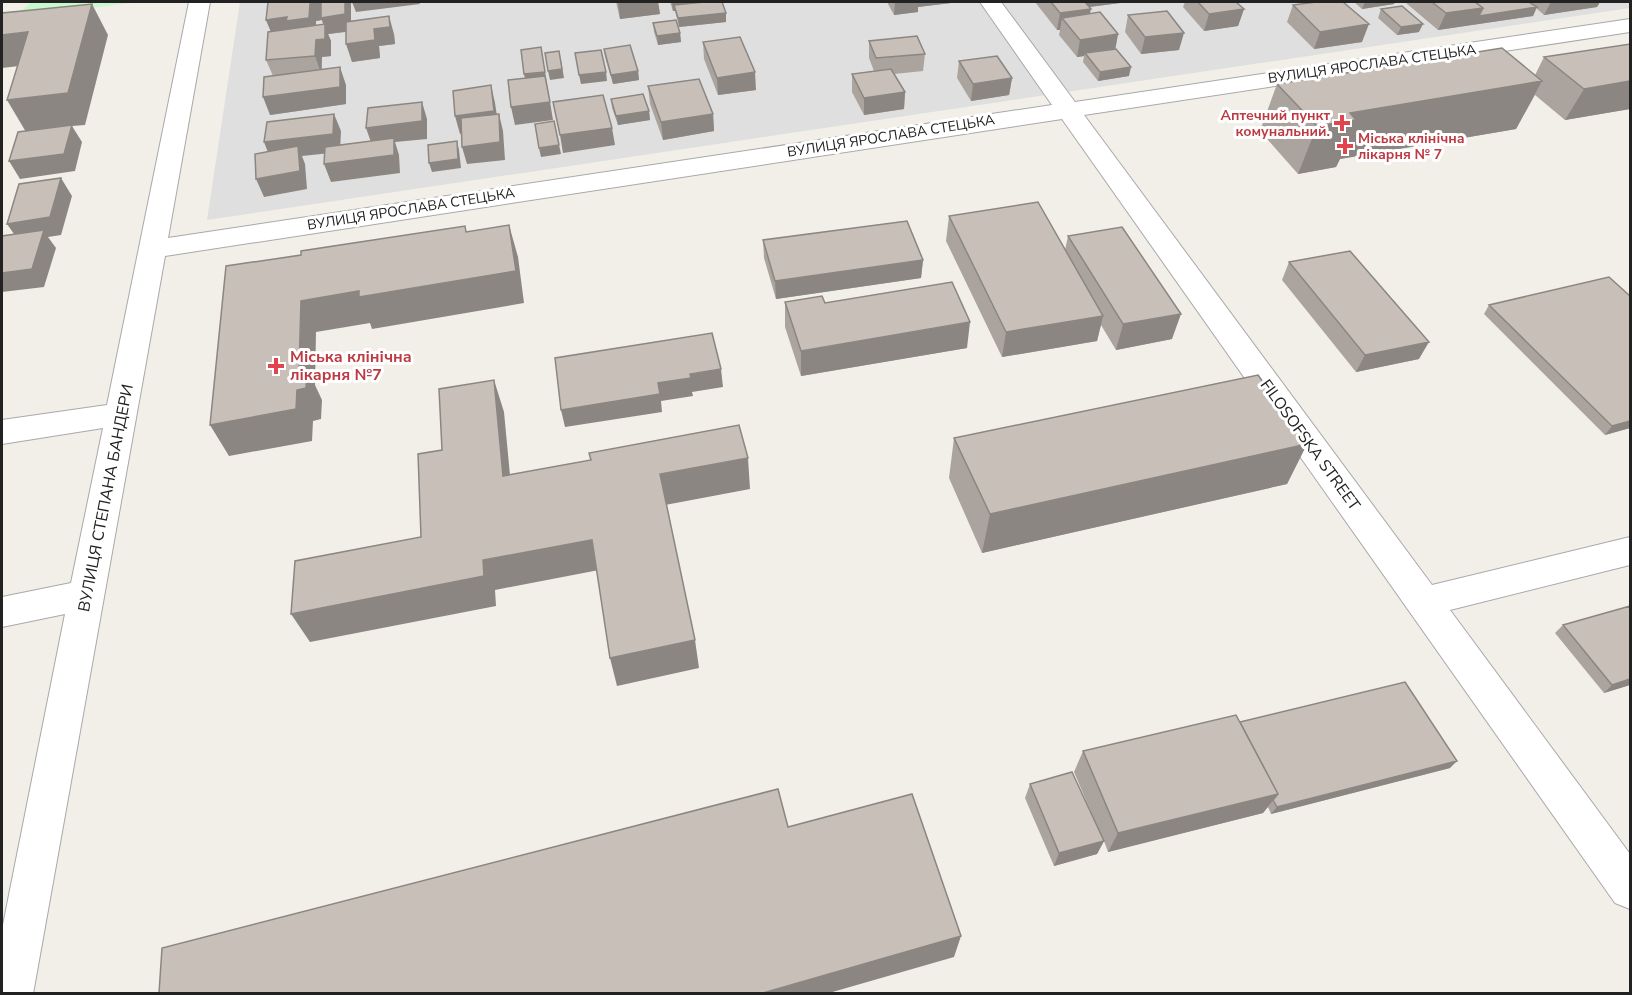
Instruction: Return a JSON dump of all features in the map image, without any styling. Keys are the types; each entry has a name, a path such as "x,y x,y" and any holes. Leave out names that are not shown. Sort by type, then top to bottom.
{"street":[{"name":"ВУЛИЦЯ СТЕПАНА БАНДЕРИ","path":"9,977 87,595 199,2"},
{"name":"FILOSOFSKA STREET","path":"990,2 1630,888"},
{"name":"ВУЛИЦЯ ЯРОСЛАВА СТЕЦЬКА","path":"152,249 1630,25"},
{"path":"2,432 122,414"},
{"path":"1423,602 1630,551"},
{"path":"2,612 87,595"}],"shaded area":[{"path":"240,2 1630,2 1630,8 207,220"}],"green space":[{"path":"32,2 140,2 13,17"}],"building":[{"path":"268,2 321,2 310,4 309,18 286,21 287,17 266,20"},
{"path":"321,2 345,2 345,14 321,18"},
{"path":"722,2 726,13 678,18 674,5"},
{"path":"1051,2 1085,2 1091,9 1060,13"},
{"path":"1198,2 1236,2 1244,9 1209,14"},
{"path":"1343,2 1369,24 1320,32 1293,5"},
{"path":"1432,2 1475,2 1483,8 1446,13"},
{"path":"1475,2 1529,2 1537,7 1479,16 1483,8"},
{"path":"92,4 68,93 7,100 28,32 2,35 2,13"},
{"path":"1402,6 1423,24 1401,27 1381,9"},
{"path":"1167,11 1184,33 1145,37 1128,15"},
{"path":"1100,12 1118,34 1080,40 1062,18"},
{"path":"389,16 390,27 374,29 375,40 346,44 346,22"},
{"path":"676,20 680,33 657,36 653,23"},
{"path":"325,24 325,39 316,40 315,56 266,60 268,32"},
{"path":"917,36 925,54 876,58 869,41"},
{"path":"740,37 755,72 717,78 703,42"},
{"path":"1630,44 1630,81 1584,89 1544,57"},
{"path":"630,45 638,71 611,75 604,49"},
{"path":"541,47 545,72 524,74 521,50"},
{"path":"1502,48 1542,81 1350,113 1356,120 1317,126 1277,84"},
{"path":"1116,49 1131,67 1100,72 1085,53"},
{"path":"601,50 606,72 579,75 575,53"},
{"path":"559,51 562,69 548,71 545,53"},
{"path":"997,56 1012,78 973,84 959,61"},
{"path":"340,67 340,87 263,97 264,77"},
{"path":"891,69 905,92 864,98 852,74"},
{"path":"545,76 550,102 511,107 508,80"},
{"path":"699,79 713,114 661,122 648,86"},
{"path":"491,85 494,111 455,116 453,91"},
{"path":"643,94 649,111 616,116 611,99"},
{"path":"603,95 612,128 560,135 553,102"},
{"path":"422,102 422,121 366,128 368,108"},
{"path":"334,114 333,134 264,142 267,122"},
{"path":"499,114 500,142 462,147 461,118"},
{"path":"554,121 559,145 539,148 535,124"},
{"path":"72,125 64,154 9,161 18,132"},
{"path":"394,138 394,155 324,164 325,147"},
{"path":"457,141 458,159 429,163 428,145"},
{"path":"298,146 300,171 256,179 255,154"},
{"path":"61,178 50,217 7,224 19,184"},
{"path":"1038,202 1103,316 1006,332 949,216"},
{"path":"907,221 923,260 775,281 763,240"},
{"path":"509,225 516,271 359,297 359,291 301,301 299,370 307,368 306,388 297,390 296,409 210,425 226,266 301,255 301,251 465,226 466,232"},
{"path":"1122,227 1181,314 1123,324 1068,236"},
{"path":"44,230 32,269 2,273 2,236"},
{"path":"1350,251 1429,342 1365,355 1289,262"},
{"path":"1609,277 1630,296 1630,421 1612,426 1489,305"},
{"path":"952,282 970,322 801,351 785,302 822,296 825,303"},
{"path":"712,333 721,369 690,374 691,378 658,383 660,394 561,410 555,358"},
{"path":"1258,375 1307,444 990,514 954,438"},
{"path":"494,380 503,476 591,460 589,453 739,425 748,458 660,474 695,640 610,658 592,540 483,560 484,576 291,614 295,561 421,537 418,454 442,450 439,389"},
{"path":"1630,606 1630,679 1612,685 1563,625"},
{"path":"1405,682 1457,761 1277,807 1273,800 1278,794 1240,722"},
{"path":"1236,715 1278,794 1118,833 1083,751"},
{"path":"1072,772 1104,841 1059,853 1030,784"},
{"path":"778,789 788,827 912,794 961,936 763,993 159,993 162,948"}],"place":[{"name":"Аптечний пункт комунальний.","path":"1342,123"},
{"name":"Міська клінічна лікарня № 7","path":"1345,146"},
{"name":"Міська клінічна лікарня №7","path":"276,366"}]}
